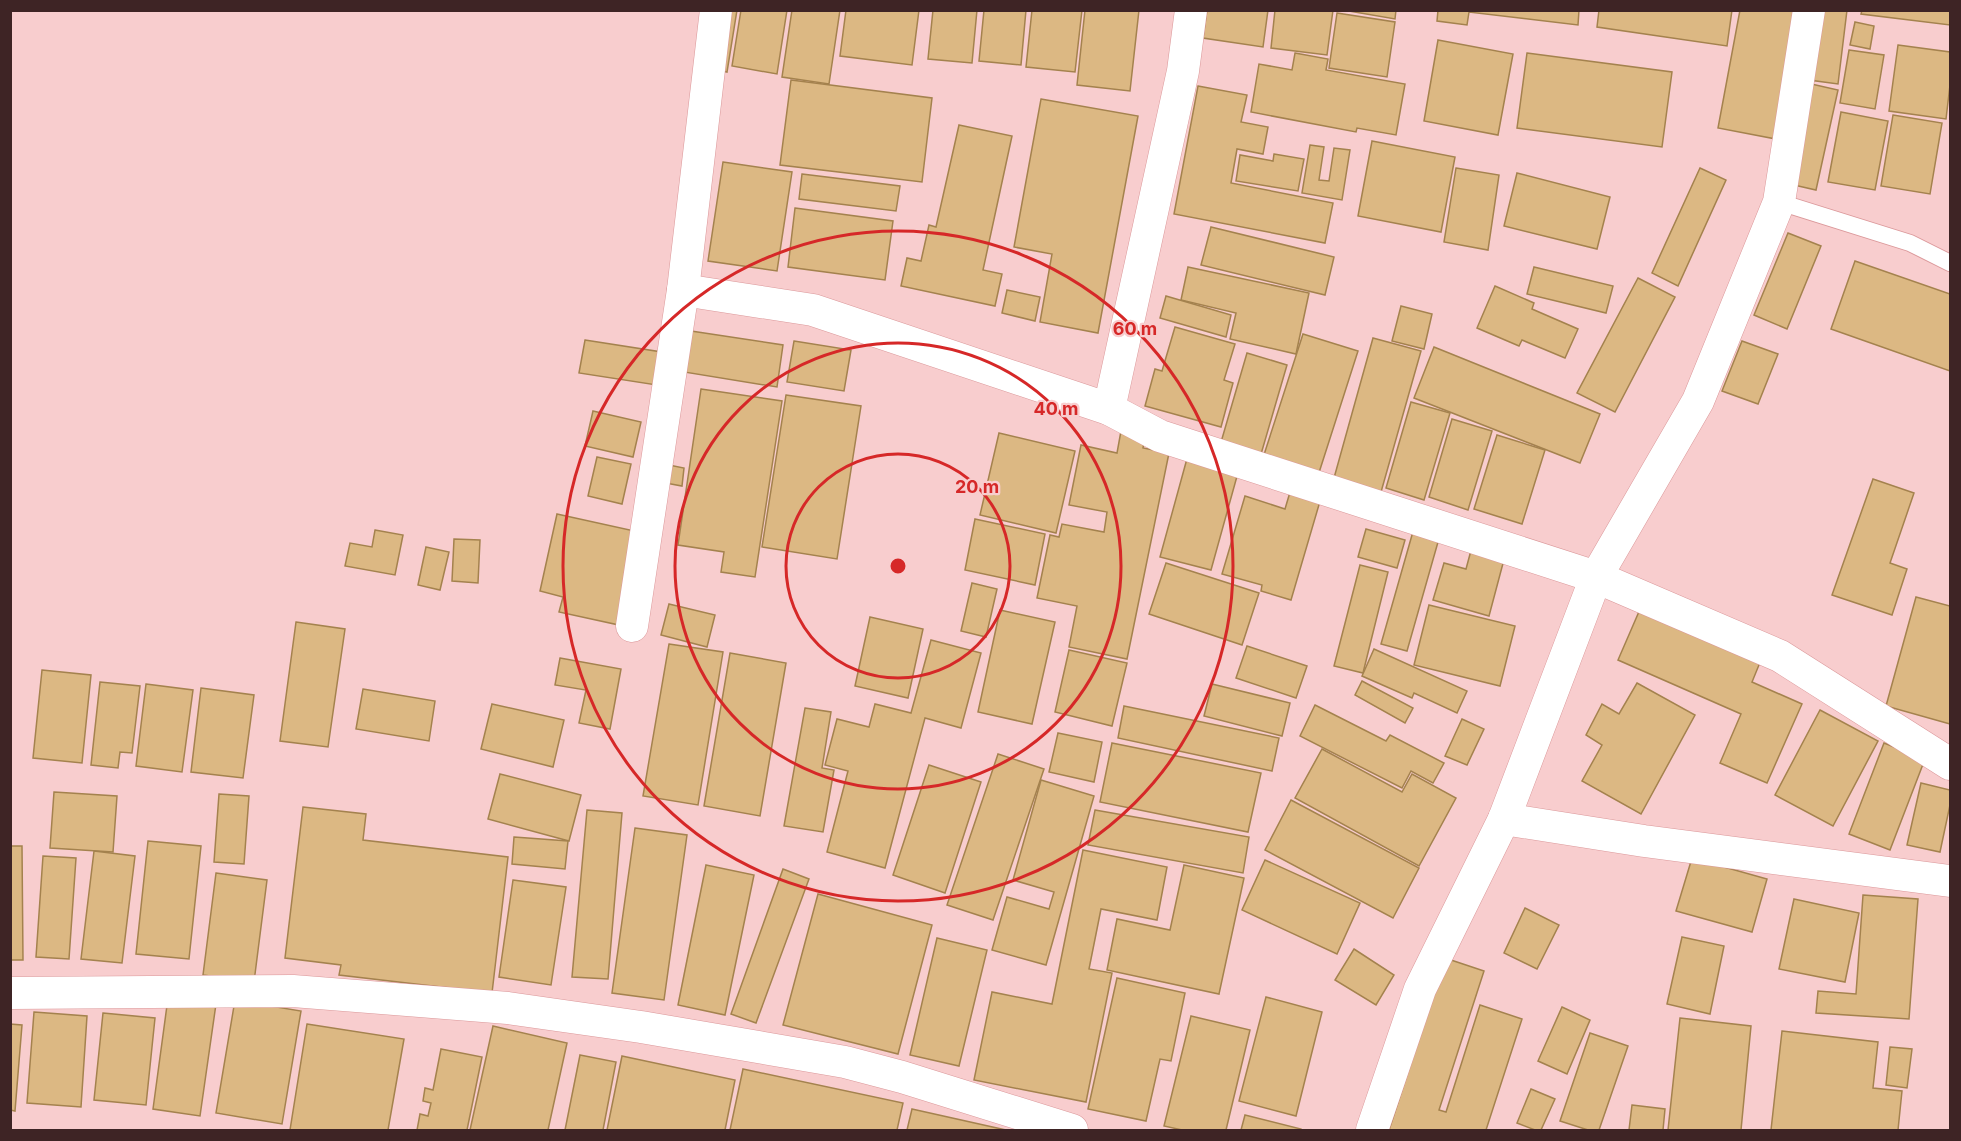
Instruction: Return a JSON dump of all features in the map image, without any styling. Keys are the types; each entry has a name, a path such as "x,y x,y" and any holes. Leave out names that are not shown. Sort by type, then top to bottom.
{"street":[{"path":"632,627 683,290 716,10"},
{"path":"1108,410 1183,71 1191,10"},
{"path":"1372,1131 1420,988 1504,819 1596,577 1698,401 1779,202 1809,10"},
{"path":"683,290 813,310 1108,410 1160,436 1596,577 1780,656 1950,764"},
{"path":"1504,819 1644,841 1950,882"},
{"path":"10,993 293,991 508,1008 640,1027 845,1062 902,1077 1072,1131"}],"lane":[{"path":"1779,202 1910,243 1950,264"}],"building":[{"path":"721,10 737,10 727,72 712,69"},
{"path":"741,10 787,10 777,74 732,66"},
{"path":"792,10 840,10 829,84 782,77"},
{"path":"846,10 919,10 912,65 840,56"},
{"path":"933,10 977,10 972,63 928,59"},
{"path":"984,10 1026,10 1021,65 979,61"},
{"path":"1032,10 1082,10 1075,72 1026,67"},
{"path":"1085,10 1139,10 1130,91 1077,85"},
{"path":"1207,10 1268,10 1263,47 1203,38"},
{"path":"1275,10 1333,10 1327,55 1271,48"},
{"path":"1343,10 1396,10 1395,19"},
{"path":"1438,10 1579,10 1578,25 1469,12 1467,25 1437,21"},
{"path":"1599,10 1732,10 1727,46 1597,27"},
{"path":"1740,10 1801,10 1776,139 1718,128"},
{"path":"1818,10 1847,10 1838,84 1809,80"},
{"path":"1862,10 1950,10 1950,25 1861,14"},
{"path":"1337,13 1395,22 1387,77 1329,68"},
{"path":"1855,22 1874,26 1870,49 1850,45"},
{"path":"1438,40 1513,54 1498,135 1424,121"},
{"path":"1898,45 1950,52 1950,85 1946,119 1889,111"},
{"path":"1849,50 1884,55 1875,109 1840,103"},
{"path":"1295,53 1328,59 1326,70 1405,84 1396,135 1357,128 1356,132 1251,112 1259,64 1292,70"},
{"path":"1527,53 1672,72 1662,147 1517,128"},
{"path":"791,80 932,98 922,182 780,165"},
{"path":"1807,83 1838,90 1816,190 1785,183"},
{"path":"1198,86 1247,95 1241,122 1268,127 1263,154 1237,149 1231,183 1333,203 1325,243 1174,214"},
{"path":"1041,99 1138,116 1098,333 1040,322 1052,254 1014,247"},
{"path":"1841,112 1888,121 1875,190 1828,182"},
{"path":"1893,115 1942,123 1930,194 1881,186"},
{"path":"959,125 1012,136 983,270 1002,274 995,306 901,286 907,258 921,261 929,225 936,227"},
{"path":"1372,141 1455,157 1441,232 1358,216"},
{"path":"1310,145 1324,147 1319,180 1329,181 1334,148 1350,150 1342,200 1302,193"},
{"path":"1274,154 1304,159 1298,191 1236,181 1240,155 1273,161"},
{"path":"723,162 792,172 777,271 708,261"},
{"path":"1456,168 1499,175 1488,250 1444,242"},
{"path":"1700,168 1726,180 1678,286 1652,273"},
{"path":"1517,173 1610,197 1597,249 1504,226"},
{"path":"802,174 900,186 896,211 799,199"},
{"path":"795,208 893,221 885,280 788,267"},
{"path":"1211,227 1334,257 1325,295 1201,265"},
{"path":"1788,233 1821,246 1787,329 1754,315"},
{"path":"1855,261 1950,294 1950,371 1831,329"},
{"path":"1188,267 1309,293 1296,354 1230,339 1236,313 1181,300"},
{"path":"1534,267 1613,286 1606,313 1527,294"},
{"path":"1638,278 1675,297 1615,412 1577,393"},
{"path":"1495,286 1534,303 1532,309 1578,329 1565,358 1522,340 1519,346 1477,328"},
{"path":"1007,290 1040,297 1035,321 1002,313"},
{"path":"1166,296 1231,315 1226,337 1160,318"},
{"path":"1401,306 1432,314 1424,349 1392,341"},
{"path":"1175,327 1235,344 1224,380 1233,383 1221,427 1145,406 1155,369 1162,371"},
{"path":"691,331 783,345 777,387 684,372"},
{"path":"1303,334 1358,351 1316,482 1261,464"},
{"path":"1373,338 1421,351 1381,492 1334,478"},
{"path":"585,340 668,353 663,386 579,373"},
{"path":"794,341 851,350 844,391 787,382"},
{"path":"1742,341 1778,354 1758,404 1722,391"},
{"path":"1434,347 1600,414 1580,463 1414,398"},
{"path":"1247,353 1287,365 1259,461 1219,449"},
{"path":"701,389 782,401 755,577 721,572 724,552 678,545"},
{"path":"786,395 861,406 837,559 762,547"},
{"path":"1411,402 1450,413 1424,500 1386,488"},
{"path":"593,411 641,422 633,457 585,446"},
{"path":"1452,419 1492,431 1468,510 1429,497"},
{"path":"1121,431 1145,437 1143,448 1169,453 1127,659 1069,647 1077,606 1037,598 1050,535 1059,537 1062,524 1104,532 1107,512 1069,505 1081,445 1117,453"},
{"path":"999,433 1075,451 1056,533 980,515"},
{"path":"1497,435 1545,450 1522,524 1474,509"},
{"path":"1188,455 1239,469 1211,570 1160,557"},
{"path":"597,457 631,464 622,504 588,496"},
{"path":"664,464 684,468 682,486 660,482"},
{"path":"1873,479 1914,493 1890,563 1907,569 1892,615 1832,595"},
{"path":"1293,482 1323,491 1291,600 1261,591 1262,585 1222,574 1245,496 1285,509"},
{"path":"557,514 639,532 619,625 559,612 563,597 540,591"},
{"path":"975,519 1045,534 1035,585 965,570"},
{"path":"1414,528 1440,535 1407,651 1381,644"},
{"path":"1366,529 1405,540 1397,568 1358,557"},
{"path":"375,530 403,535 395,575 345,566 350,543 372,547"},
{"path":"454,539 480,540 478,583 452,581"},
{"path":"1473,543 1506,552 1489,616 1433,600 1444,563 1466,569"},
{"path":"426,547 449,552 440,590 418,585"},
{"path":"1166,563 1259,593 1242,645 1149,614"},
{"path":"1360,565 1388,572 1363,673 1334,666"},
{"path":"972,583 997,589 986,637 961,631"},
{"path":"1916,597 1950,606 1950,724 1886,706"},
{"path":"669,604 715,615 707,647 661,635"},
{"path":"1429,605 1515,626 1500,686 1414,665"},
{"path":"1641,607 1761,660 1752,682 1802,704 1767,783 1720,763 1741,714 1618,660"},
{"path":"1000,610 1055,622 1032,724 978,712"},
{"path":"870,617 923,629 908,698 855,686"},
{"path":"296,622 345,629 328,747 280,741"},
{"path":"931,640 981,653 961,728 925,718 885,868 827,852 848,771 825,765 837,719 869,727 875,704 911,713"},
{"path":"669,644 723,652 698,805 643,796"},
{"path":"1247,646 1307,666 1296,698 1236,678"},
{"path":"1374,649 1467,691 1457,713 1414,693 1412,698 1362,676"},
{"path":"1069,650 1127,663 1112,726 1055,712"},
{"path":"730,653 786,663 760,816 704,806"},
{"path":"560,658 621,669 610,729 579,723 586,690 555,685"},
{"path":"42,670 91,675 82,763 33,758"},
{"path":"1362,681 1413,708 1405,723 1355,695"},
{"path":"100,682 140,686 132,753 120,752 118,768 91,765"},
{"path":"1637,683 1695,715 1641,814 1582,781 1602,745 1586,735 1602,704 1619,714"},
{"path":"146,684 193,690 182,772 136,766"},
{"path":"1212,684 1290,703 1282,736 1204,716"},
{"path":"201,688 254,695 243,778 191,772"},
{"path":"363,689 435,701 429,741 356,729"},
{"path":"492,704 564,720 553,767 481,749"},
{"path":"1315,705 1386,741 1390,735 1444,763 1433,783 1411,771 1402,788 1300,736"},
{"path":"1124,706 1279,738 1272,771 1118,738"},
{"path":"805,708 831,712 822,768 834,770 823,832 784,826"},
{"path":"1820,710 1878,741 1833,826 1775,795"},
{"path":"1462,719 1484,729 1467,765 1445,756"},
{"path":"1058,733 1102,742 1094,782 1049,772"},
{"path":"1112,743 1261,773 1248,832 1100,802"},
{"path":"1884,743 1925,759 1890,850 1849,834"},
{"path":"1322,749 1402,792 1412,774 1456,798 1419,866 1295,798"},
{"path":"998,754 1044,769 993,920 947,905"},
{"path":"929,765 981,782 945,893 893,875"},
{"path":"500,774 581,795 569,841 488,819"},
{"path":"1041,780 1094,796 1046,965 992,950 1007,897 1049,909 1054,892 1013,880"},
{"path":"1921,783 1950,790 1950,805 1940,852 1907,845"},
{"path":"54,792 117,796 113,852 50,848"},
{"path":"219,794 249,796 244,864 214,862"},
{"path":"1291,800 1419,868 1393,918 1265,850"},
{"path":"303,807 366,814 363,840 508,857 492,993 339,975 341,965 285,958"},
{"path":"587,810 622,813 608,979 572,977"},
{"path":"1095,810 1249,837 1243,873 1088,845"},
{"path":"635,828 687,835 664,1000 612,993"},
{"path":"514,837 568,841 565,869 512,864"},
{"path":"148,841 201,846 189,959 136,954"},
{"path":"10,846 22,846 23,960 10,960"},
{"path":"1083,850 1167,867 1157,920 1101,909 1089,969 1112,973 1086,1102 974,1080 992,992 1052,1004"},
{"path":"94,851 135,856 122,963 81,959"},
{"path":"43,856 76,858 69,959 36,957"},
{"path":"1692,858 1767,879 1752,932 1676,911"},
{"path":"1265,860 1360,903 1337,954 1242,910"},
{"path":"706,865 754,875 725,1015 678,1005"},
{"path":"1184,865 1244,878 1219,994 1107,970 1117,919 1170,930"},
{"path":"783,869 809,879 756,1023 731,1014"},
{"path":"216,873 267,880 254,982 203,975"},
{"path":"513,880 566,887 551,985 499,977"},
{"path":"818,894 932,925 898,1054 783,1025"},
{"path":"1863,895 1918,899 1909,1019 1816,1013 1818,991 1856,994"},
{"path":"1794,899 1859,913 1845,982 1779,969"},
{"path":"1525,908 1559,925 1537,969 1504,953"},
{"path":"1682,937 1724,946 1710,1014 1667,1004"},
{"path":"937,938 987,950 959,1066 910,1055"},
{"path":"1354,949 1394,975 1376,1005 1335,980"},
{"path":"1445,958 1484,971 1439,1110 1446,1112 1480,1005 1522,1019 1486,1130 1389,1130"},
{"path":"1117,978 1185,993 1171,1061 1160,1059 1146,1121 1088,1109"},
{"path":"1266,997 1322,1012 1296,1116 1239,1101"},
{"path":"168,998 216,1004 200,1116 153,1109"},
{"path":"235,1000 301,1011 282,1124 216,1113"},
{"path":"1562,1007 1590,1020 1567,1074 1538,1061"},
{"path":"34,1012 87,1016 81,1107 27,1103"},
{"path":"103,1013 155,1018 146,1105 94,1100"},
{"path":"1191,1016 1250,1030 1226,1130 1182,1130 1164,1126"},
{"path":"1680,1018 1751,1026 1741,1130 1668,1130"},
{"path":"10,1024 22,1025 15,1111 10,1110"},
{"path":"307,1024 404,1039 388,1130 290,1130"},
{"path":"493,1026 567,1043 548,1130 470,1130"},
{"path":"1782,1031 1878,1042 1873,1088 1902,1091 1898,1130 1771,1130"},
{"path":"1590,1033 1628,1046 1599,1130 1588,1130 1560,1121"},
{"path":"1890,1047 1912,1049 1907,1088 1886,1085"},
{"path":"441,1049 482,1057 467,1130 417,1130 420,1114 428,1116 431,1103 423,1101 425,1088 433,1090"},
{"path":"580,1055 616,1062 603,1130 565,1130"},
{"path":"622,1056 735,1080 725,1130 607,1130"},
{"path":"743,1069 903,1103 897,1130 730,1130"},
{"path":"1531,1089 1555,1099 1541,1130 1517,1123"},
{"path":"1632,1105 1665,1109 1663,1130 1629,1130"},
{"path":"912,1109 1006,1130 907,1130"},
{"path":"1245,1115 1301,1129 1301,1130 1241,1130"}]}
